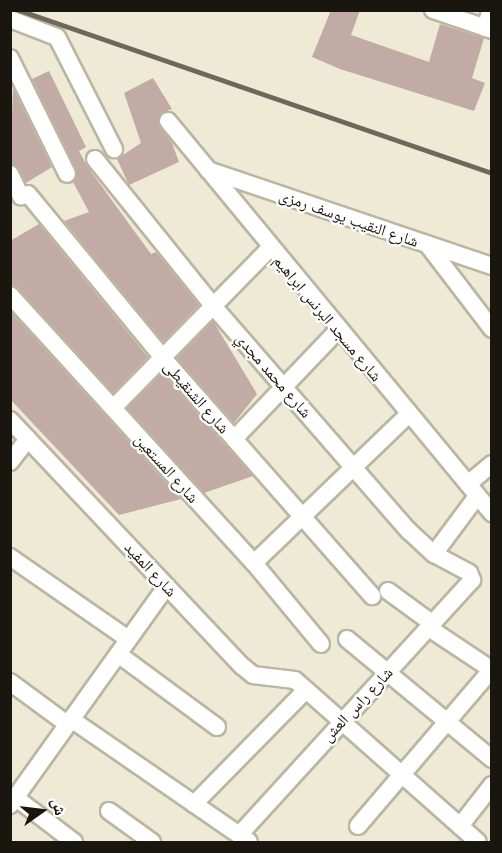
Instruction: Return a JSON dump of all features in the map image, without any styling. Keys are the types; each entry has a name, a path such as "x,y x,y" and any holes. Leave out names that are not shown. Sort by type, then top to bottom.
{"street":[{"path":"437,11 488,29 491,10"},
{"path":"10,20 57,37 114,149"},
{"path":"10,58 67,174"},
{"name":"شارع مسجد البرنس ابراهيم","path":"168,121 270,248 492,513"},
{"name":"شارع محمد مجدي","path":"95,159 214,307 354,467 434,554 469,573"},
{"name":"شارع النقيب يوسف رمزى","path":"207,170 492,266"},
{"name":"شارع الشنقيطى","path":"10,174 25,196 163,358 372,596"},
{"path":"427,244 492,329"},
{"path":"113,408 270,248"},
{"name":"شارع المستعين","path":"10,295 254,563 321,644"},
{"path":"234,439 338,330"},
{"path":"254,563 409,414"},
{"name":"شارع المفيد","path":"10,420 253,675 282,676 306,690 478,843"},
{"path":"10,462 28,439"},
{"path":"434,554 473,490 492,464"},
{"path":"10,557 128,639"},
{"name":"شارع راس العش","path":"244,839 340,720 469,586 469,573"},
{"path":"74,843 13,801 167,586"},
{"path":"358,826 491,670 388,591"},
{"path":"348,639 492,759"},
{"path":"118,654 217,727"},
{"path":"10,682 244,839"},
{"path":"194,804 306,690"},
{"path":"460,826 492,785"},
{"path":"109,810 152,843"}],"building":[{"path":"331,10 360,10 351,35 429,62 440,24 484,38 472,78 485,83 474,111 340,69 312,57"},
{"path":"49,71 86,147 79,151 87,166 151,254 156,252 199,305 163,342 64,221 89,212 73,182 76,169 32,79"},
{"path":"153,78 172,109 161,113 158,122 172,143 179,162 129,185 117,159 141,143 124,93"},
{"path":"13,88 52,167 26,183 19,169 10,164"},
{"path":"39,224 148,357 113,393 18,288 10,285 10,241"},
{"path":"10,311 181,499 119,515 10,399"},
{"path":"213,321 257,394 234,423 177,358"},
{"path":"162,373 253,476 204,493 127,408"}],"railway":[{"path":"19,10 492,173"}]}
